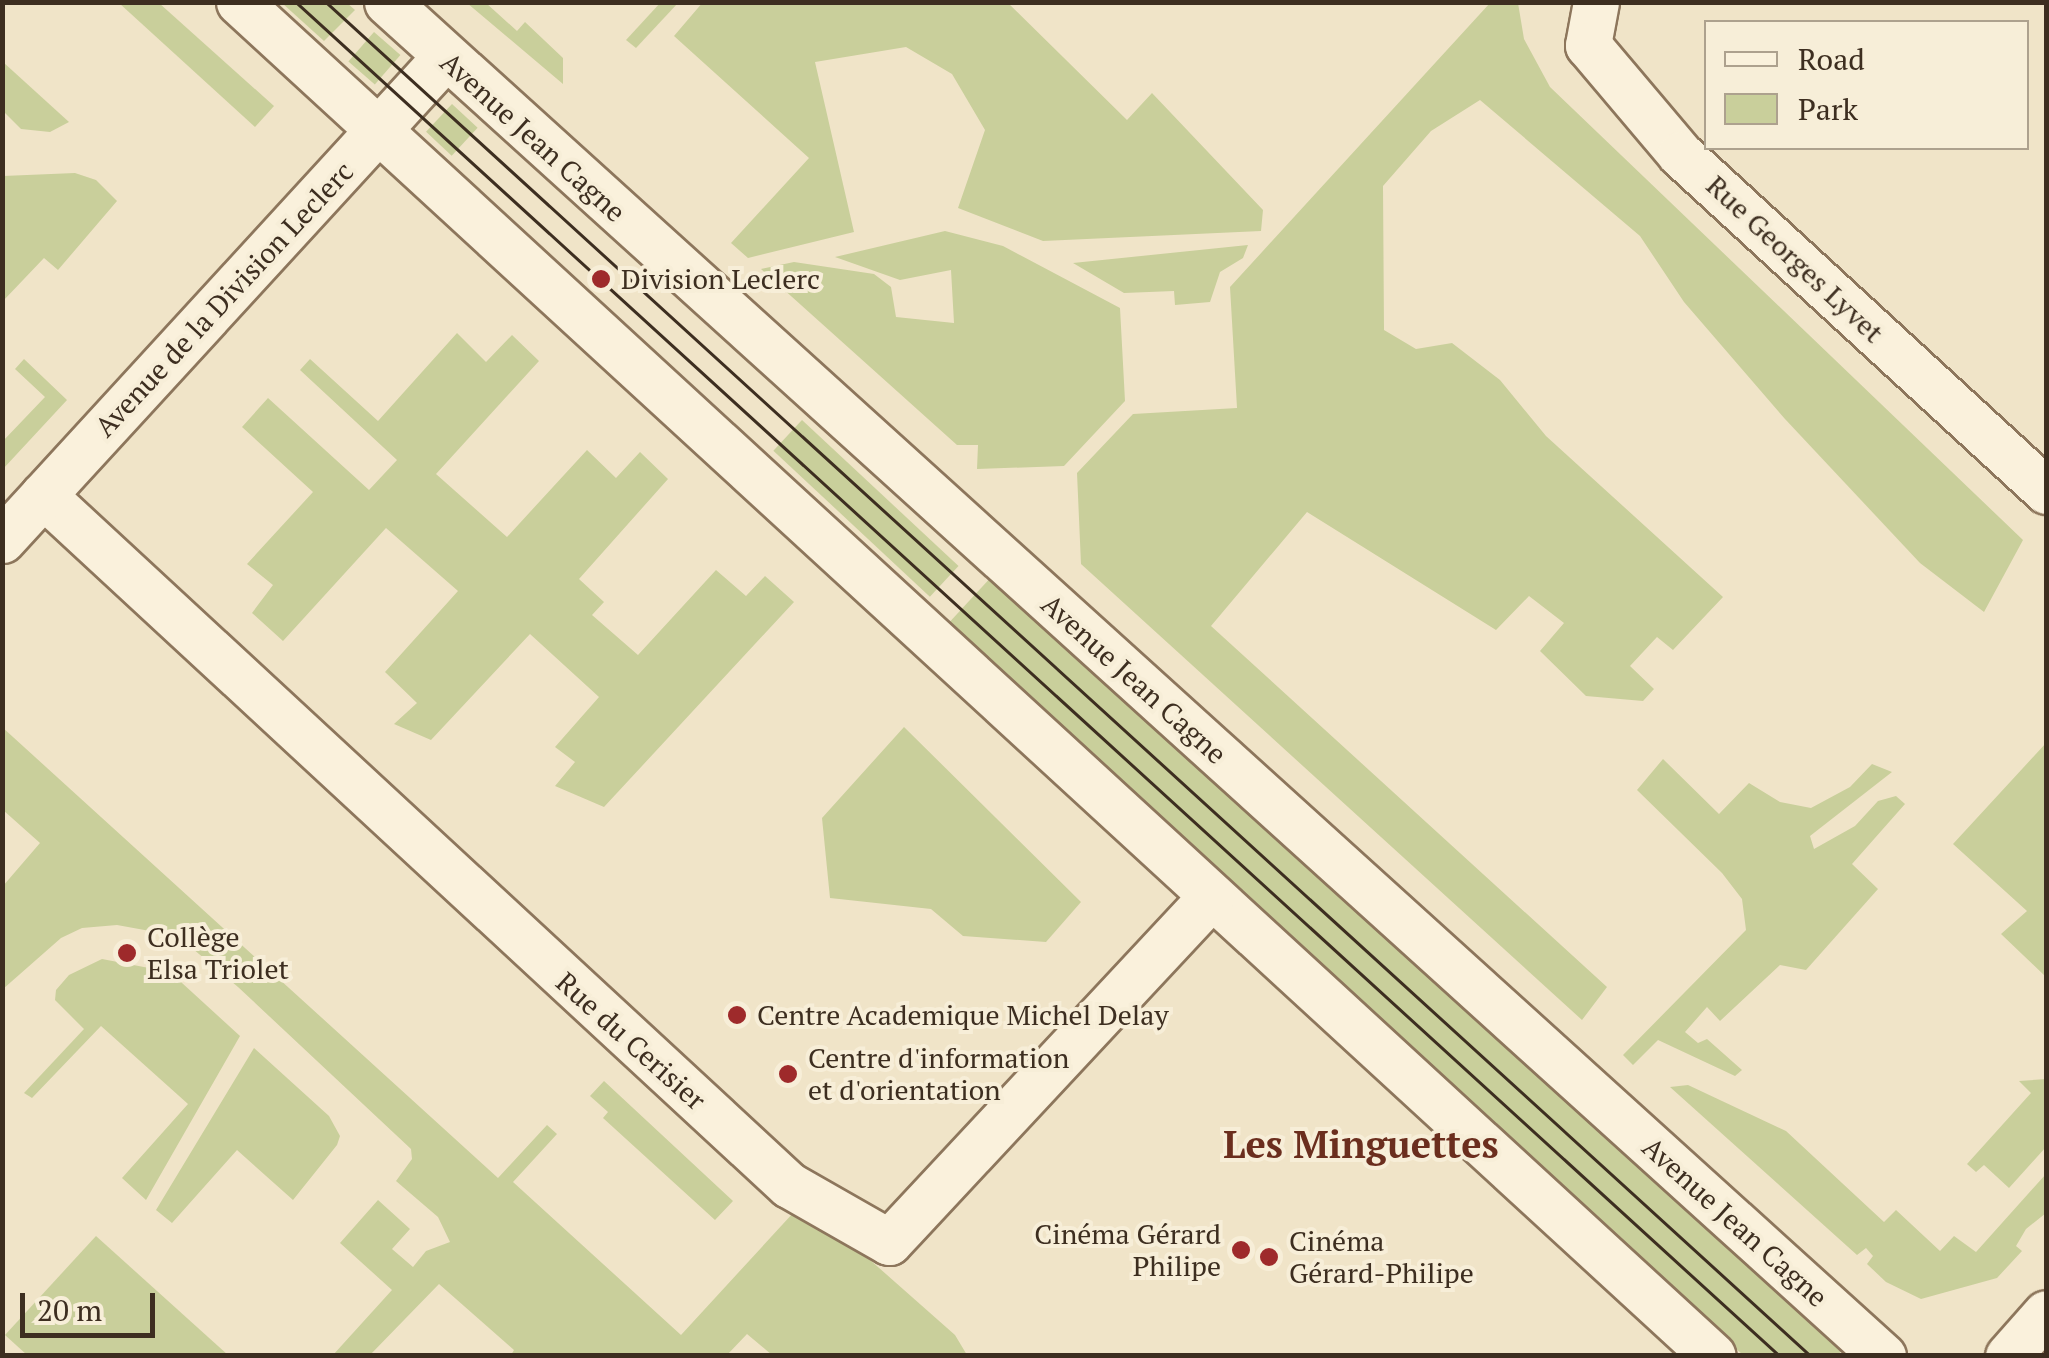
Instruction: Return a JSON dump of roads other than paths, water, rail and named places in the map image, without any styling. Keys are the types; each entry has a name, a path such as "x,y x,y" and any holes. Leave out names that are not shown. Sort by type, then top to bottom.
{"street":[{"path":"239,2 1713,1356"},
{"name":"Avenue Jean Cagne","path":"386,2 1883,1356"},
{"name":"Rue Georges Lyvet","path":"1596,2 1588,45 1680,154 2046,491"},
{"name":"Avenue de la Division Leclerc","path":"2,540 445,58"},
{"name":"Rue du Cerisier","path":"43,495 789,1185 888,1242 1212,896"},
{"path":"2008,1356 2046,1313"}],"tram line":[{"path":"296,2 1780,1356"},
{"path":"326,2 1811,1356"}],"place":[{"name":"Division Leclerc","path":"601,279"},
{"name":"Collège Elsa Triolet","path":"127,953"},
{"name":"Centre Academique Michel Delay","path":"737,1015"},
{"name":"Centre d'information et d'orientation","path":"788,1074"},
{"name":"Cinéma Gérard Philipe","path":"1241,1250"},
{"name":"Cinéma Gérard-Philipe","path":"1269,1257"}],"district":[{"name":"Les Minguettes","path":"1361,1145"}]}
